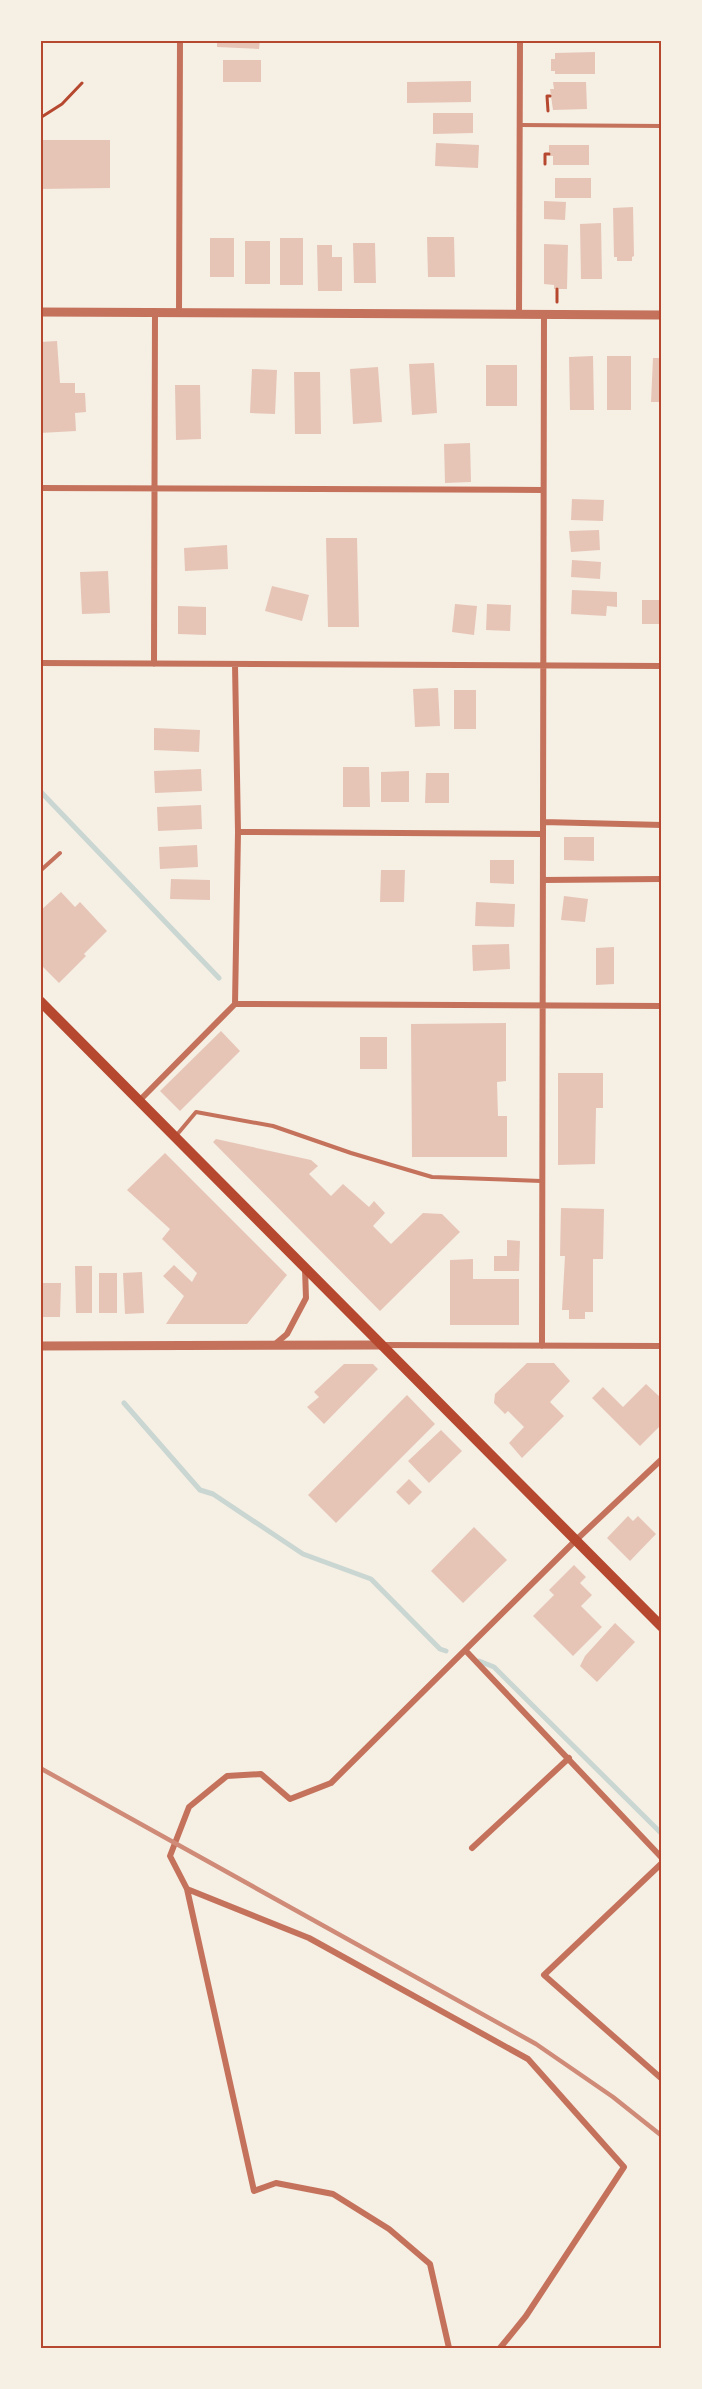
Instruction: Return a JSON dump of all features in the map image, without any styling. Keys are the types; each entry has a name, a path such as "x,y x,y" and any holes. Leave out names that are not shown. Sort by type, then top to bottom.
{"main road":[{"path":"40,1001 662,1627"}],"street":[{"path":"179,313 180,40"},
{"path":"519,314 520,40"},
{"path":"40,312 662,315"},
{"path":"154,664 155,313"},
{"path":"542,1346 544,315"},
{"path":"40,488 543,490"},
{"path":"40,663 662,666"},
{"path":"140,1100 235,1004 238,832 235,664"},
{"path":"543,822 662,825"},
{"path":"238,832 543,834"},
{"path":"543,880 662,879"},
{"path":"235,1004 662,1006"},
{"path":"274,1344 287,1334 306,1298 305,1269"},
{"path":"40,1346 274,1344 662,1346"},
{"path":"449,2349 430,2264 389,2229 333,2194 276,2183 254,2191 187,1889 171,1856 189,1808 226,1776 261,1774 290,1799 331,1783 575,1541 662,1459"},
{"path":"466,1651 570,1758 662,1860 544,1975 662,2079"},
{"path":"472,1848 570,1758"},
{"path":"187,1889 309,1938 528,2059 624,2167 526,2316 500,2349"}],"lane":[{"path":"520,125 662,126"},
{"path":"40,872 60,853"},
{"path":"175,1137 196,1112 273,1126 351,1153 432,1177 541,1181"}],"path":[{"path":"40,118 62,104 82,83"},
{"path":"548,111 547,96 550,96"},
{"path":"545,164 545,154 549,154"},
{"path":"557,289 558,302"}],"building":[{"path":"217,40 260,40 259,49 217,47"},
{"path":"595,52 595,74 555,74 555,71 551,71 551,59 555,59 555,53"},
{"path":"223,60 261,60 261,82 223,82"},
{"path":"471,81 471,102 407,103 407,82"},
{"path":"553,82 586,82 587,109 553,110 550,89 554,89"},
{"path":"433,113 473,113 473,133 433,134"},
{"path":"40,140 110,140 110,188 40,189"},
{"path":"436,143 479,145 478,168 435,166"},
{"path":"549,145 589,145 589,165 553,165 553,156 549,156"},
{"path":"555,178 591,178 591,198 555,198"},
{"path":"544,201 566,202 565,220 544,219"},
{"path":"633,207 634,256 632,261 617,261 617,257 614,257 613,208"},
{"path":"601,223 602,279 581,279 580,224"},
{"path":"427,237 454,237 455,277 428,277"},
{"path":"210,238 234,238 234,277 210,277"},
{"path":"280,238 303,238 303,285 280,285"},
{"path":"245,241 270,241 270,284 245,284"},
{"path":"353,243 375,243 376,283 354,283"},
{"path":"544,244 568,245 567,289 554,289 554,285 544,284"},
{"path":"317,245 332,245 332,257 342,257 342,291 318,291"},
{"path":"57,341 60,383 75,383 75,393 85,393 86,412 75,413 76,431 40,433 40,342"},
{"path":"593,356 594,410 570,410 569,357"},
{"path":"607,356 631,356 631,410 607,410"},
{"path":"653,358 662,358 662,402 651,402"},
{"path":"434,363 437,413 412,415 409,364"},
{"path":"486,365 517,365 517,406 486,406"},
{"path":"378,367 382,422 353,424 350,369"},
{"path":"252,369 277,370 275,414 250,413"},
{"path":"294,372 320,372 321,434 295,434"},
{"path":"175,385 200,385 201,439 176,440"},
{"path":"470,443 471,482 445,483 444,444"},
{"path":"572,499 604,500 603,521 571,520"},
{"path":"599,530 600,550 571,552 569,531"},
{"path":"326,538 357,538 359,627 328,627"},
{"path":"227,545 228,569 185,571 184,548"},
{"path":"572,560 601,562 600,579 571,577"},
{"path":"108,571 110,613 82,614 80,572"},
{"path":"272,586 309,595 302,621 265,611"},
{"path":"572,590 617,592 617,607 607,606 606,616 571,614"},
{"path":"642,600 662,600 662,624 642,624"},
{"path":"455,604 477,606 474,635 452,632"},
{"path":"487,604 511,605 510,631 486,630"},
{"path":"178,606 206,607 206,635 178,634"},
{"path":"438,688 440,726 415,727 413,689"},
{"path":"454,690 476,690 476,729 454,729"},
{"path":"154,728 200,730 199,752 154,750"},
{"path":"343,767 369,767 370,807 343,807"},
{"path":"201,769 202,791 155,793 154,771"},
{"path":"409,771 409,802 381,802 381,772"},
{"path":"426,773 449,773 449,803 425,803"},
{"path":"201,805 202,829 158,831 157,807"},
{"path":"564,837 594,837 594,861 564,860"},
{"path":"197,845 198,867 160,869 159,847"},
{"path":"490,860 514,860 514,884 490,883"},
{"path":"381,870 405,870 404,902 380,902"},
{"path":"171,879 210,880 210,900 170,899"},
{"path":"61,892 75,907 80,902 107,931 59,983 40,964 40,911"},
{"path":"564,896 588,899 585,922 561,920"},
{"path":"476,902 515,904 514,927 475,926"},
{"path":"509,944 510,969 473,971 472,945"},
{"path":"614,947 614,984 596,985 596,948"},
{"path":"506,1023 506,1081 497,1082 498,1116 507,1116 507,1157 412,1157 411,1024"},
{"path":"221,1031 240,1051 180,1111 160,1091"},
{"path":"360,1037 387,1037 387,1069 360,1069"},
{"path":"558,1073 603,1073 603,1108 596,1108 595,1164 558,1165"},
{"path":"216,1139 311,1160 318,1166 309,1174 331,1196 343,1184 369,1207 374,1201 385,1213 373,1226 391,1244 423,1213 442,1214 460,1232 380,1311 213,1142"},
{"path":"165,1153 287,1275 247,1324 166,1324 184,1296 163,1276 174,1265 192,1282 197,1273 162,1239 170,1229 127,1190"},
{"path":"561,1208 604,1209 603,1259 593,1259 593,1312 585,1312 585,1319 569,1319 569,1310 562,1310 565,1256 560,1256"},
{"path":"507,1240 520,1241 519,1271 494,1271 494,1256 507,1256"},
{"path":"473,1259 473,1279 519,1279 519,1325 450,1325 450,1260"},
{"path":"75,1266 92,1266 92,1313 76,1313"},
{"path":"142,1272 144,1313 125,1314 123,1273"},
{"path":"99,1273 117,1273 117,1313 99,1313"},
{"path":"40,1280 43,1280 43,1283 61,1283 60,1317 40,1317"},
{"path":"527,1363 554,1363 570,1381 550,1402 564,1416 522,1458 509,1443 524,1427 508,1411 505,1414 494,1403 495,1394"},
{"path":"344,1364 373,1364 378,1369 324,1424 307,1407 319,1397 314,1392"},
{"path":"646,1384 662,1399 662,1424 640,1446 592,1398 603,1387 623,1407"},
{"path":"407,1395 435,1424 336,1523 308,1495"},
{"path":"441,1430 462,1451 429,1483 408,1461"},
{"path":"409,1479 422,1492 409,1505 396,1492"},
{"path":"628,1516 633,1521 638,1516 656,1534 630,1561 607,1538"},
{"path":"474,1527 507,1560 463,1603 431,1571"},
{"path":"574,1565 586,1577 580,1583 592,1595 581,1606 602,1627 573,1656 533,1616 554,1595 549,1590"},
{"path":"615,1623 635,1642 597,1682 580,1666 585,1656"}],"waterway":[{"path":"40,791 219,978"},
{"path":"124,1403 200,1490 213,1494 303,1554 371,1579 440,1649 446,1651"},
{"path":"479,1661 494,1667 662,1834"}],"railway":[{"path":"40,1768 536,2044 613,2097 662,2136"}]}
